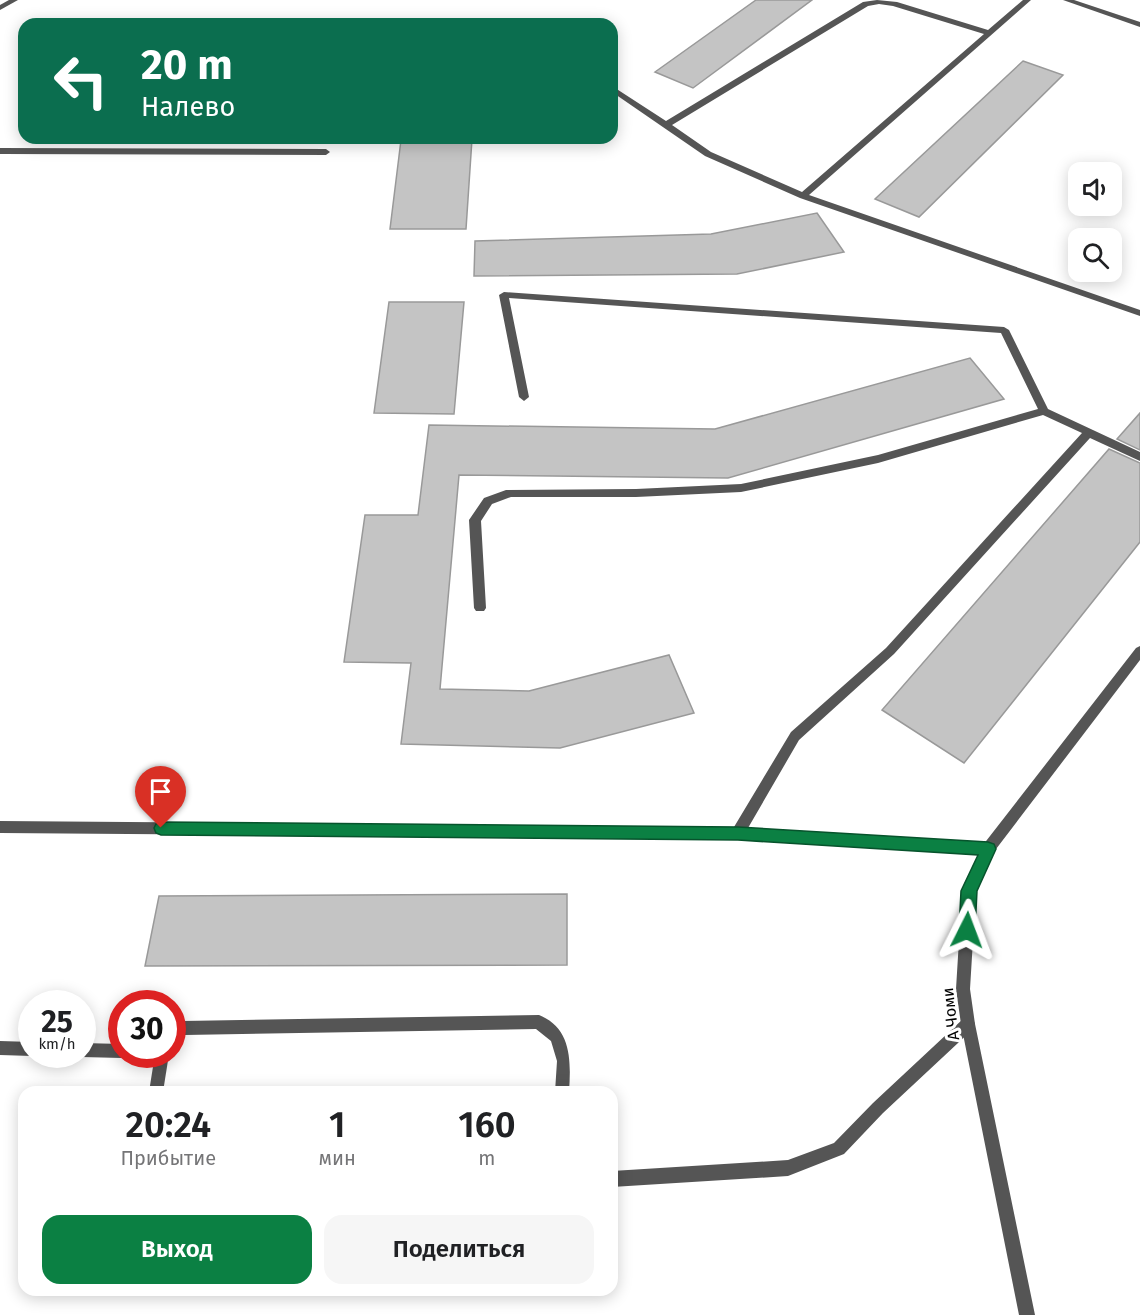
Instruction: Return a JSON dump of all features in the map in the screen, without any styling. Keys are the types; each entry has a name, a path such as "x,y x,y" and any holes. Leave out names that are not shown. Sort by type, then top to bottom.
{"street":[{"path":"0,8 14,0"},
{"path":"803,196 1028,0"},
{"path":"1067,0 1140,25"},
{"path":"666,125 866,4 879,2 894,4 989,33"},
{"path":"618,92 708,154 803,196 1140,312"},
{"path":"0,151 326,152"},
{"path":"524,397 504,295 1004,330 1044,411 1140,457"},
{"path":"480,608 475,520 488,501 510,493 636,493 741,488 878,459 1044,411"},
{"path":"738,833 795,736 890,651 1089,432"},
{"name":"А Чоми","path":"1027,1315 968,1024 963,989 969,891 988,849 1140,651"},
{"path":"0,827 738,833 988,849"},
{"path":"186,1028 539,1022 557,1037 564,1061 562,1086"},
{"path":"618,1179 788,1167 839,1149 878,1108 968,1024"},
{"path":"0,1048 18,1049"},
{"path":"157,1086 160,1068"}],"building":[{"path":"756,0 812,0 693,88 655,72"},
{"path":"1023,61 1063,75 919,217 875,199"},
{"path":"401,144 472,144 466,229 390,229"},
{"path":"817,213 844,252 737,274 474,276 475,241 711,234"},
{"path":"389,302 464,302 454,414 374,413"},
{"path":"970,358 1004,399 728,478 459,475 440,689 529,691 669,655 694,713 560,748 401,744 411,663 344,662 365,515 418,515 429,425 715,429"},
{"path":"1140,413 1140,450 1117,439"},
{"path":"1109,449 1140,463 1140,542 964,763 882,710"},
{"path":"567,894 567,965 145,966 159,896"}],"route":[{"path":"161,828 738,833 988,849 969,891 967,930"}]}
